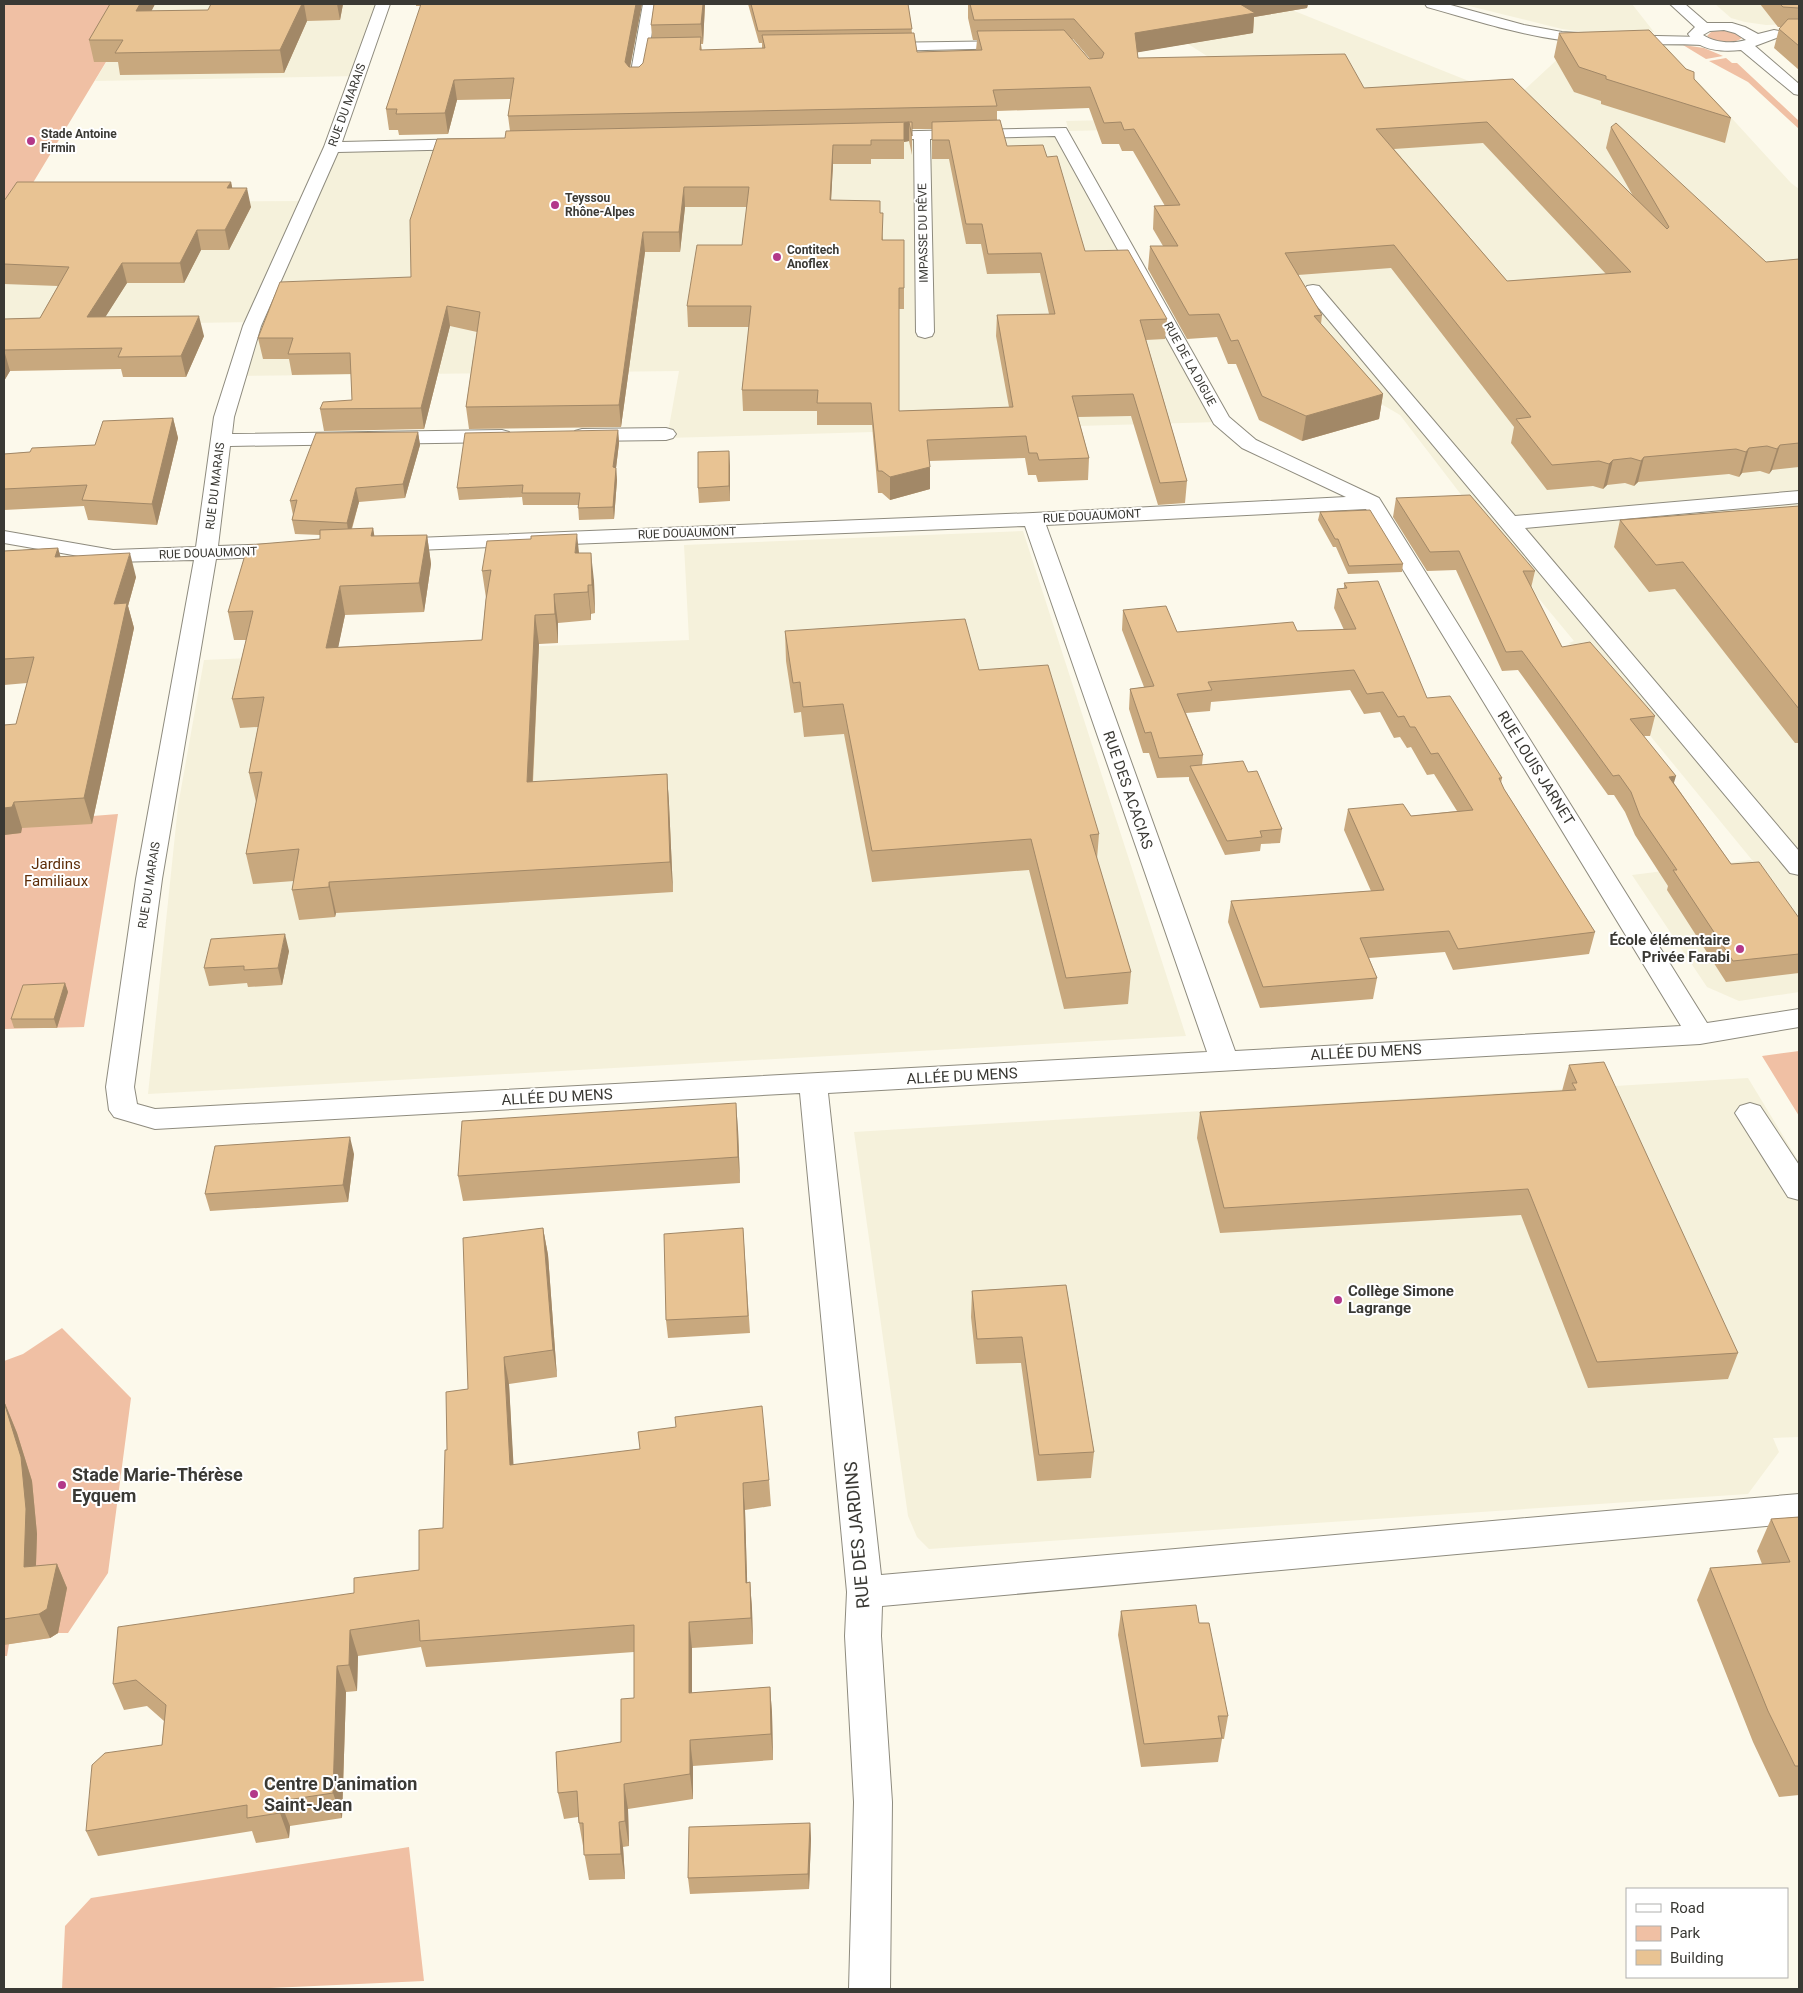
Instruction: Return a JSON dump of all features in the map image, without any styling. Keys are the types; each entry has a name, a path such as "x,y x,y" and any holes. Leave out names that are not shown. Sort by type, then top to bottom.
{"street":[{"name":"RUE DU MARAIS","path":"124,1110 120,1087 148,889 206,553 224,418 252,326 332,147 383,4"},
{"path":"636,83 646,51 650,4"},
{"path":"1432,4 1557,36 1604,40 1674,39 1706,32 1747,39 1782,77 1799,91"},
{"path":"1677,4 1706,32 1745,62 1782,77"},
{"path":"1698,4 1706,32"},
{"path":"1725,46 1747,39 1791,33"},
{"path":"870,48 1029,45"},
{"name":"RUE DE LA DIGUE","path":"922,134 1060,131 1221,420 1249,444 1372,502"},
{"path":"863,135 922,134"},
{"name":"IMPASSE DU RÊVE","path":"922,134 925,332"},
{"path":"332,147 489,144"},
{"path":"1313,290 1799,867"},
{"path":"567,435 666,434"},
{"path":"221,440 517,436"},
{"path":"1509,523 1799,497"},
{"name":"RUE DOUAUMONT","path":"368,546 1033,520 1372,502"},
{"name":"RUE LOUIS JARNET","path":"1372,502 1700,1034"},
{"name":"RUE DES ACACIAS","path":"1033,520 1224,1060"},
{"name":"RUE DOUAUMONT","path":"4,537 113,556 298,549"},
{"name":"ALLÉE DU MENS","path":"124,1110 155,1119 813,1083 861,1082 1700,1034 1799,1018"},
{"name":"RUE DES JARDINS","path":"813,1083 865,1592 863,1636 873,1802 869,1989"},
{"path":"1750,1113 1799,1189"},
{"path":"865,1592 1799,1509"}],"shaded area":[{"path":"141,4 383,4 358,76 95,81"},
{"path":"1277,4 1506,96 1519,95 1575,43 1662,42 1791,183 1799,189 1799,992 1739,1001 1707,987 1632,875 1751,860 1790,900 1752,860 1643,727 1569,643 1574,641 1501,553 1469,505 1400,415 1383,405 1320,333 1276,267 1312,125 1069,131 1066,121 1110,120 1238,76 1182,40"},
{"path":"1461,4 1632,4 1654,32 1601,34 1562,29"},
{"path":"1715,4 1799,4 1799,24 1766,25 1745,22 1731,18"},
{"path":"1061,131 1218,422 667,438 679,371 233,376 254,322 4,326 4,202 305,201 330,144"},
{"path":"1023,531 1186,1036 148,1094 178,806 204,660 689,640 684,545"},
{"name":"Collège Simone Lagrange","path":"1748,1078 1799,1162 1799,1437 1773,1438 1779,1452 1748,1494 929,1549 917,1537 908,1516 854,1132"}],"green space":[{"name":"Stade Antoine Firmin","path":"4,4 141,4 22,201 4,202"},
{"path":"1712,31 1728,32 1742,38 1734,42 1720,42 1707,36"},
{"path":"1683,45 1704,48 1723,56 1706,59"},
{"path":"1726,58 1732,63 1737,63 1799,121 1799,129 1748,82 1709,61"},
{"name":"Jardins Familiaux","path":"118,814 84,1027 4,1029 4,823"},
{"path":"1799,1051 1799,1116 1762,1056"},
{"name":"Stade Marie-Thérèse Eyquem","path":"62,1328 131,1398 108,1573 68,1633 58,1633 50,1638 9,1644 7,1656 4,1656 4,1361 23,1354"},
{"path":"409,1847 424,1981 246,1989 62,1989 65,1926 91,1898"}],"building":[{"path":"110,4 140,4 136,11 208,10 211,4 302,4 280,50 115,53 123,40 89,40"},
{"path":"421,4 636,4 625,62 629,67 639,67 643,63 648,38 701,37 700,50 765,48 762,35 914,33 917,52 982,50 977,31 1064,30 1089,59 1102,58 1104,53 1074,19 974,20 970,4 1240,4 1255,13 1135,33 1138,58 1345,54 1364,88 1513,79 1667,229 1669,227 1611,127 1616,123 1766,262 1799,259 1799,443 1780,445 1777,449 1767,446 1749,448 1746,452 1736,449 1644,457 1641,461 1631,458 1613,460 1609,464 1599,461 1552,465 1516,419 1531,417 1394,245 1285,253 1322,315 1314,316 1383,394 1306,416 1262,396 1238,340 1231,341 1219,314 1189,315 1150,246 1178,246 1154,206 1180,205 1134,129 1124,130 1121,122 1104,123 1090,87 993,90 997,106 508,116 514,78 454,80 445,113 396,114 397,109 386,109","holes":["1487,122 1631,272 1507,281 1376,129"]},
{"path":"654,4 703,4 701,24 651,25"},
{"path":"751,4 908,4 912,29 758,31"},
{"path":"1780,4 1799,4 1799,8 1783,7"},
{"path":"1788,19 1799,19 1799,46 1779,29"},
{"path":"1649,30 1686,69 1694,72 1694,79 1731,118 1606,79 1606,76 1579,67 1559,33"},
{"path":"1000,120 1007,146 1043,145 1047,157 1057,156 1085,251 1128,250 1167,319 1140,320 1187,481 1160,483 1133,394 1072,396 1089,458 1039,460 1037,453 1029,453 1026,436 927,440 930,467 890,477 882,471 878,471 871,403 817,403 818,390 742,390 751,306 687,306 697,245 742,245 749,187 684,187 679,232 643,232 619,405 466,407 480,312 447,306 421,408 320,409 323,402 352,400 350,353 288,354 293,338 258,338 280,282 411,277 410,220 437,139 505,138 506,131 909,122 904,123 904,140 871,140 871,145 833,145 830,200 880,201 880,213 883,213 882,240 904,240 904,288 899,288 899,411 1013,407 997,315 1055,314 1041,253 988,254 982,224 966,224 949,140 932,140 932,122"},
{"path":"909,122 912,122 912,136"},
{"path":"17,182 231,182 227,188 247,188 225,230 197,230 180,263 122,263 87,317 199,316 181,356 118,357 122,348 4,350 4,319 40,318 69,267 4,264 4,201"},
{"path":"173,418 152,504 82,500 87,485 4,489 4,454 30,452 32,448 95,445 103,421"},
{"path":"618,430 613,467 616,468 613,507 578,508 580,493 522,493 523,485 457,488 465,433"},
{"path":"418,432 403,484 356,488 347,523 292,520 297,500 290,501 316,433"},
{"path":"729,451 729,486 698,488 698,452"},
{"path":"1470,495 1535,571 1523,571 1562,647 1590,642 1655,716 1630,719 1676,776 1669,777 1731,864 1759,862 1799,918 1799,954 1733,961 1673,870 1677,870 1640,816 1631,792 1619,775 1613,776 1522,651 1506,652 1459,551 1430,552 1396,498"},
{"path":"1799,506 1799,709 1683,562 1656,565 1620,520"},
{"path":"1370,510 1403,564 1349,566 1338,539 1335,539 1320,512"},
{"path":"373,528 371,536 427,535 419,583 340,586 326,648 482,640 491,570 482,571 487,541 531,539 531,536 577,534 575,553 591,553 592,585 588,585 588,592 554,594 555,614 535,615 527,782 667,774 670,862 329,882 329,887 292,890 299,849 246,854 262,772 249,773 264,697 232,699 253,611 228,612 248,545 320,539 320,530"},
{"path":"58,548 55,557 130,553 114,604 127,603 84,798 14,802 12,807 4,808 4,725 16,724 34,657 4,659 4,551"},
{"path":"1378,581 1427,698 1450,696 1502,778 1499,778 1504,789 1595,932 1458,949 1449,931 1360,938 1377,978 1263,987 1231,901 1384,890 1348,809 1403,804 1411,816 1473,810 1438,753 1431,754 1415,727 1410,727 1404,716 1398,717 1383,692 1367,694 1354,670 1208,682 1212,690 1177,694 1203,755 1159,758 1151,732 1145,733 1130,689 1154,686 1123,610 1166,606 1177,632 1293,622 1297,631 1356,629 1337,589 1347,588 1344,583"},
{"path":"965,619 979,670 1048,665 1099,834 1090,835 1131,972 1066,978 1031,839 872,851 843,704 803,707 800,682 793,683 785,631"},
{"path":"1243,761 1248,772 1257,771 1282,829 1260,831 1262,837 1227,841 1190,766"},
{"path":"285,934 278,968 244,970 244,966 204,968 211,939"},
{"path":"65,983 54,1019 11,1019 23,985"},
{"path":"1604,1062 1738,1353 1597,1362 1528,1189 1224,1208 1200,1112 1576,1090 1572,1083 1577,1083 1569,1065"},
{"path":"736,1103 738,1157 458,1176 462,1121"},
{"path":"350,1137 343,1185 205,1194 215,1146"},
{"path":"543,1228 553,1350 504,1357 510,1465 640,1449 638,1432 676,1427 675,1417 762,1406 769,1480 743,1483 746,1583 750,1582 751,1618 689,1622 689,1693 770,1687 771,1734 690,1740 690,1774 624,1784 625,1821 619,1822 621,1854 584,1855 583,1823 579,1823 577,1791 558,1793 556,1752 621,1742 621,1699 634,1698 634,1625 420,1641 419,1620 350,1630 349,1665 337,1666 333,1793 280,1801 280,1813 247,1818 247,1805 86,1831 92,1765 105,1753 162,1745 166,1705 136,1680 113,1684 118,1627 354,1593 354,1578 419,1570 419,1530 443,1528 445,1450 447,1450 446,1392 468,1389 463,1238"},
{"path":"743,1228 748,1316 666,1320 664,1234"},
{"path":"1066,1285 1094,1452 1039,1455 1022,1337 977,1339 972,1291"},
{"path":"4,1402 21,1457 26,1509 24,1567 57,1564 47,1609 39,1614 4,1619"},
{"path":"1799,1517 1799,1766 1795,1766 1768,1711 1710,1568 1790,1562 1771,1519"},
{"path":"1196,1605 1199,1623 1209,1623 1228,1716 1218,1716 1222,1738 1144,1744 1121,1611"},
{"path":"810,1823 808,1874 688,1878 689,1827"}],"place":[{"name":"Stade Antoine Firmin","path":"31,141"},
{"name":"Teyssou Rhône-Alpes","path":"555,205"},
{"name":"Contitech Anoflex","path":"777,257"},
{"name":"École élémentaire Privée Farabi","path":"1740,949"},
{"name":"Collège Simone Lagrange","path":"1338,1300"},
{"name":"Stade Marie-Thérèse Eyquem","path":"62,1485"},
{"name":"Centre D'animation Saint-Jean","path":"254,1794"}]}
